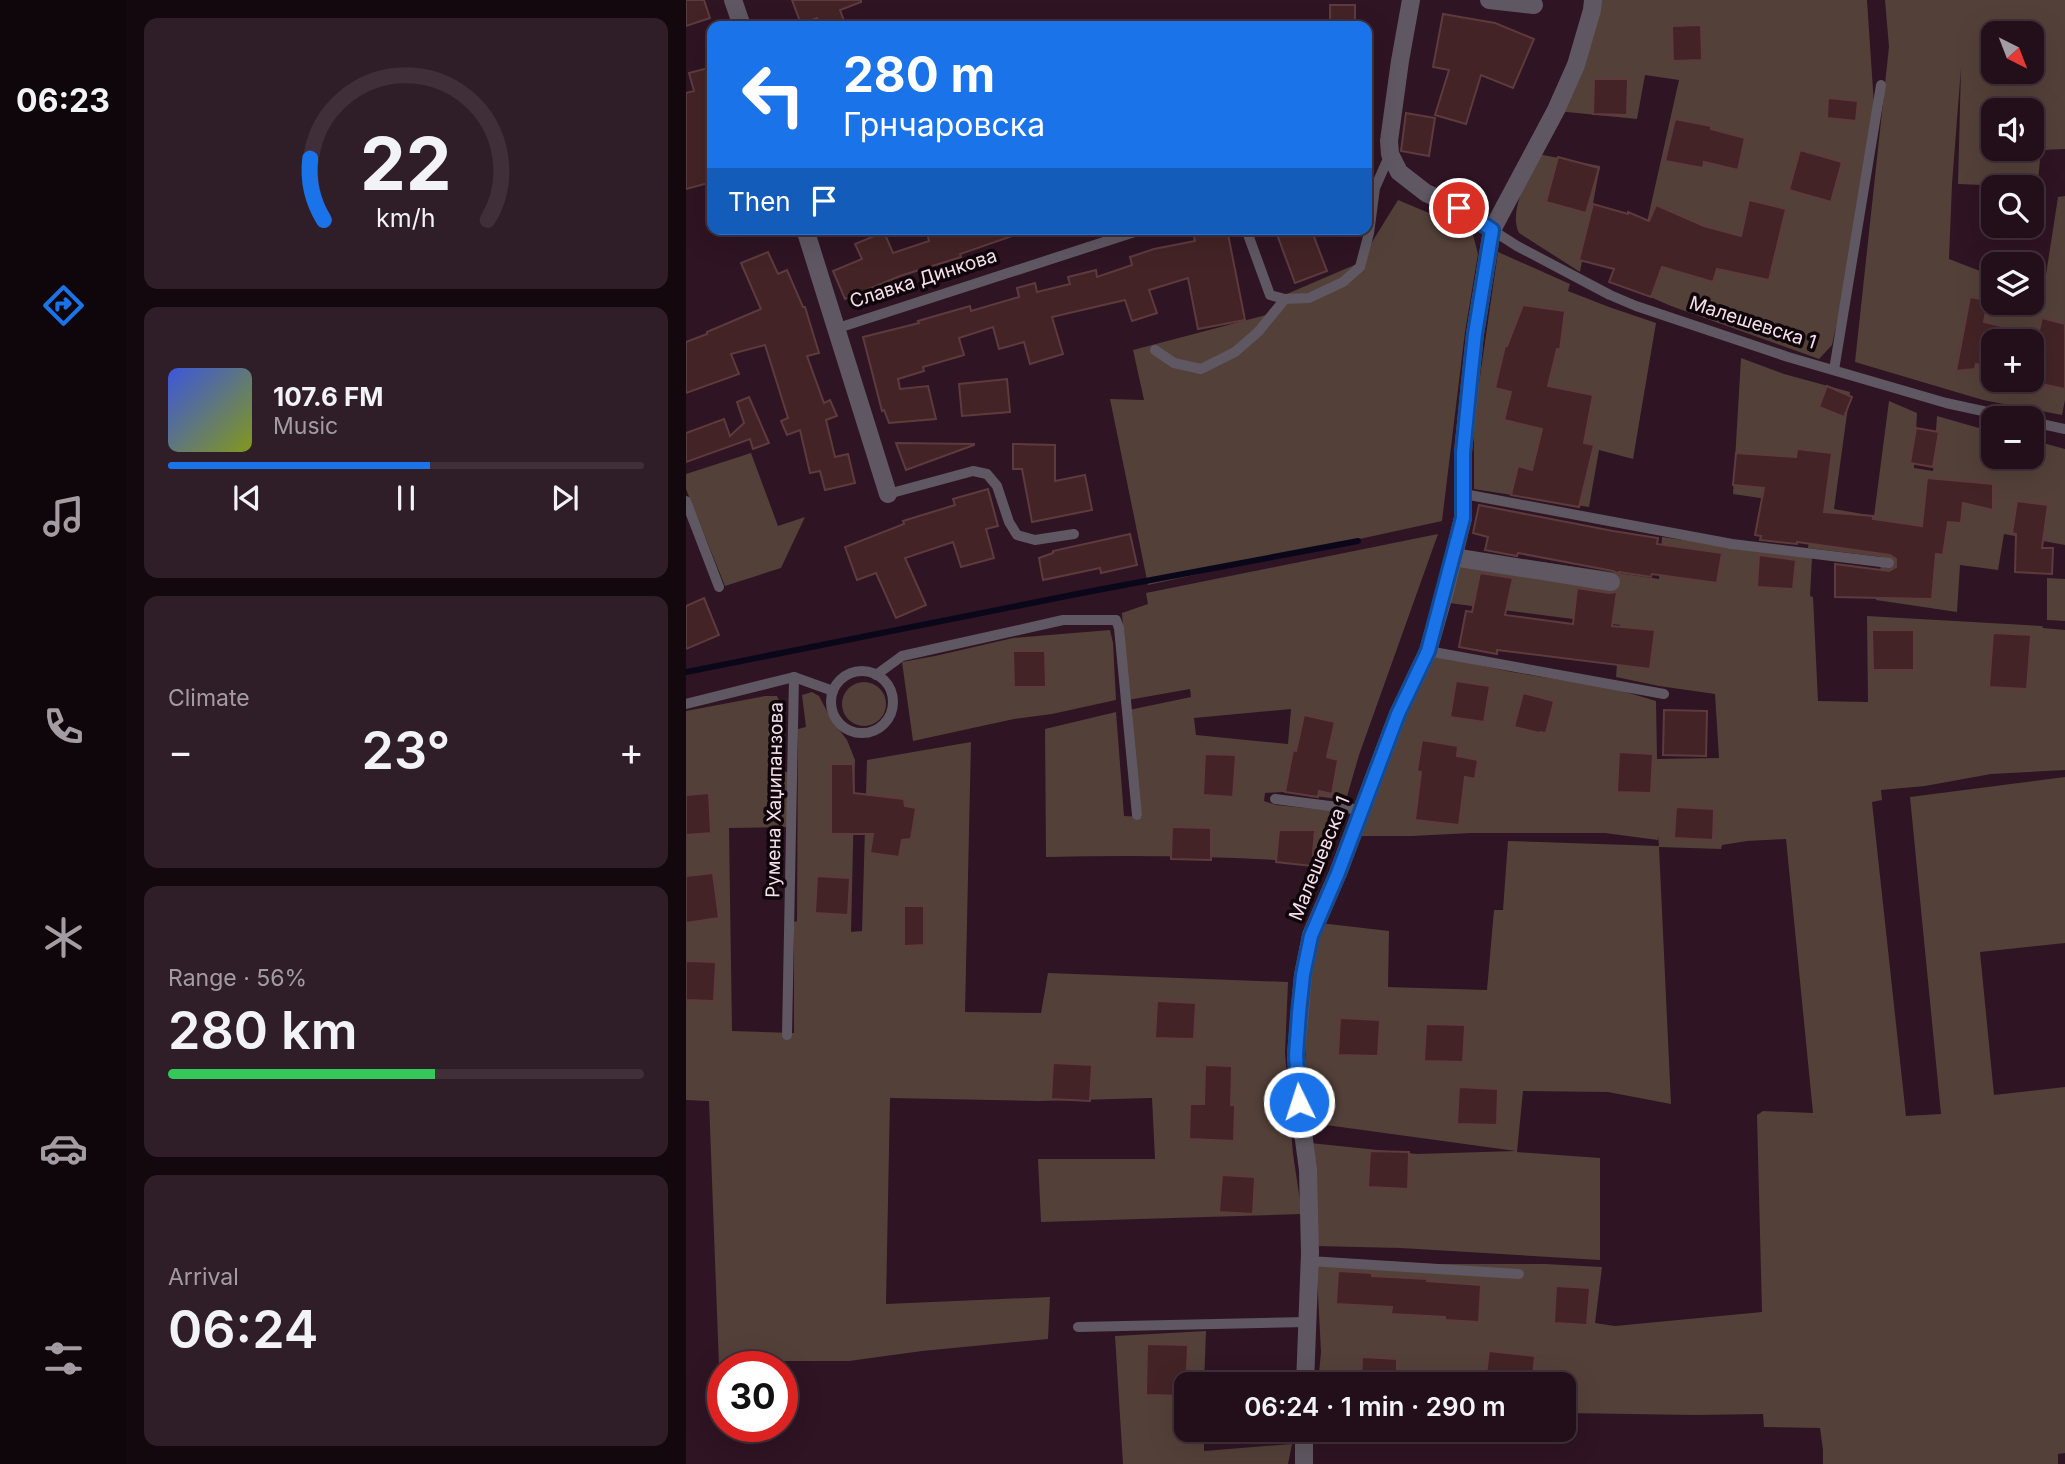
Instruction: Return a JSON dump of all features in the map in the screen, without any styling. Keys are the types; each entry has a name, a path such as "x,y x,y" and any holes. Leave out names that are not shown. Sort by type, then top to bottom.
{"street":[{"path":"733,0 740,21"},
{"path":"1411,0 1399,61 1390,128 1390,154 1399,172 1426,194 1459,208 1492,230"},
{"path":"1489,0 1534,5"},
{"name":"Малешевска 1","path":"1305,1372 1310,1261 1308,1170 1296,1055 1303,975 1311,936 1398,714 1428,651 1463,518 1463,453 1475,334 1492,230 1556,110 1571,76 1593,0"},
{"name":"Славка Динкова","path":"807,235 888,494"},
{"path":"1453,557 1611,582"},
{"path":"1304,1442 1304,1464"}],"lane":[{"path":"1834,370 1881,85"},
{"path":"1372,210 1375,188 1390,154"},
{"name":"Малешевска 1","path":"1492,230 1610,295 1661,314 1834,370 1981,411"},
{"name":"Славка Динкова","path":"835,329 1125,235"},
{"path":"1248,235 1270,295 1284,299 1309,298 1343,282 1360,267 1368,235"},
{"path":"1155,350 1174,363 1202,369 1235,352 1258,332 1284,299"},
{"path":"2044,425 2065,429"},
{"path":"888,494 973,471 987,474 997,486 1009,522 1017,535 1035,540 1074,534"},
{"path":"1464,494 1732,544 1889,563"},
{"path":"686,501 719,587"},
{"path":"876,674 902,656 1063,620 1116,620 1119,628 1136,815"},
{"path":"1428,651 1664,694"},
{"path":"866,671 876,674 890,688 893,698 889,717 874,731 853,732 844,728 832,711 833,691 847,676 866,671"},
{"path":"794,677 833,691"},
{"name":"Румена Хаџипанзова","path":"686,704 794,677 787,1035"},
{"path":"1275,799 1361,810"},
{"path":"1310,1261 1519,1274"},
{"path":"1078,1327 1306,1322"}],"shaded area":[{"path":"1596,0 1867,0 1874,105 1853,250 1832,345 1819,359 1671,306 1632,289 1679,80 1645,75 1637,119 1557,111"},
{"path":"1885,0 2065,0 2065,149 2044,150 2044,98 1981,98 1981,161 2040,161 2038,175 1981,175 1981,185 1958,184 1961,68 1949,259 1981,271 1981,315 2044,315 2044,281 2058,197 2065,196 2065,400 2062,415 2044,412 2044,406 2015,406 1983,400 1855,362 1889,47"},
{"path":"1538,154 1600,166 1580,272 1519,233 1516,224 1518,204"},
{"path":"1398,200 1472,231 1478,254 1465,332 1442,521 1148,585 1110,399 1144,400 1133,350 1266,315 1282,296 1359,263"},
{"path":"1498,252 1570,284 1568,291 1656,323 1633,459 1599,450 1589,507 1474,489 1474,418"},
{"path":"1741,358 1784,374 1850,392 1834,509 1874,516 1889,401 1917,413 1914,468 1933,471 1937,416 1981,429 1981,469 2044,469 2044,443 2065,449 2065,545 2004,534 1998,570 1960,565 1957,612 1876,600 1882,557 1808,548 1813,506 1733,494"},
{"path":"751,453 778,526 805,517 781,568 725,586 686,489 686,474"},
{"path":"1438,534 1359,755 1346,800 1283,792 1265,793 1264,801 1276,805 1346,812 1320,863 1183,857 1046,857 1045,729 1116,712 1124,816 1142,817 1129,710 1191,697 1190,689 1128,700 1122,613 1148,604 1146,593","holes":["1291,709 1288,744 1196,735 1194,718"]},
{"path":"1662,537 1812,558 1810,596 1813,597 1818,701 1868,702 1867,616 2042,626 2065,630 2065,770 1991,774 1925,786 1881,790 1882,800 1872,802 1906,1116 1941,1114 1910,797 2065,777 2065,943 1980,952 1994,1095 2065,1087 2065,1453 2058,1454 2058,1464 1823,1464 1820,1428 1764,1427 1763,1414 1576,1413 1576,1372 1319,1372 1321,1352 1316,1257 1433,1264 1602,1267 1595,1323 1615,1326 1762,1312 1757,1115 1763,1111 1813,1113 1786,839 1747,841 1722,845 1721,849 1659,847 1671,1104 1608,1092 1523,1091 1517,1152 1600,1158 1600,1260 1401,1248 1315,1246 1310,1143 1417,1154 1516,1151 1304,1122 1307,984 1320,923 1389,931 1388,987 1487,990 1494,910 1503,910 1508,841 1659,846 1658,835 1658,840 1605,833 1358,836 1430,655 1616,689 1656,701 1657,759 1719,758 1715,694 1616,677 1620,625 1449,603 1461,560 1540,571 1542,562 1659,579"},
{"path":"2047,578 2065,579 2065,621 2047,620"},
{"path":"1110,630 1116,700 913,741 902,662 1013,638"},
{"path":"864,682 879,689 886,704 879,719 864,726 849,719 842,704 849,689"},
{"path":"812,692 819,696 831,719 847,740 855,760 851,932 862,931 867,760 971,742 965,1012 1041,1013 1048,973 1288,982 1285,1053 1293,1154 1302,1214 1041,1222 1038,1159 1155,1159 1152,1098 1039,1101 890,1098 886,1304 1050,1297 1048,1339 849,1361 798,1361 798,1351 718,1351 709,1101 686,1100 686,711 765,696 777,696 781,705 781,772 788,772 787,827 729,828 732,1031 794,1033 798,729 806,727 802,695"},
{"path":"1206,1331 1204,1372 1174,1372 1174,1442 1204,1442 1204,1451 1292,1444 1288,1464 1123,1464 1115,1336"}],"building":[{"path":"686,0 704,0 710,18 686,26"},
{"path":"792,0 861,0 840,10 844,21 818,21 817,18 800,21"},
{"path":"1330,5 1355,5 1355,21 1330,21"},
{"path":"1443,14 1495,23 1534,39 1513,88 1481,75 1466,124 1435,115 1449,70 1433,67"},
{"path":"1701,25 1702,60 1673,61 1672,26"},
{"path":"707,68 707,183 686,189 686,93 694,91 689,73"},
{"path":"1594,79 1628,79 1627,115 1593,114"},
{"path":"1828,98 1858,101 1856,121 1827,118"},
{"path":"1406,113 1435,118 1429,156 1401,151"},
{"path":"1675,119 1711,126 1711,129 1745,138 1738,170 1704,162 1703,168 1665,161"},
{"path":"1800,150 1842,162 1831,202 1789,190"},
{"path":"1558,157 1599,168 1586,213 1546,202"},
{"path":"1749,200 1786,209 1769,280 1717,269 1713,282 1662,267 1651,297 1609,282 1614,269 1579,260 1593,204 1628,212 1649,221 1656,205 1704,226 1741,236"},
{"path":"877,235 885,235 893,253 929,241 928,235 1015,235 960,254 961,257 900,276 845,299 833,271 862,259 855,244"},
{"path":"1194,235 1228,235 1245,320 1198,329 1188,278 1149,290 1157,313 1132,321 1125,300 1052,317 1063,354 1030,364 1024,342 999,349 993,327 959,338 964,355 923,367 924,371 898,379 900,389 928,386 936,419 889,423 884,410 882,411 863,337 919,323 918,321 970,306 971,311 1019,297 1017,288 1035,283 1037,292 1070,284 1068,277 1096,270 1097,277 1132,265 1130,257 1195,241"},
{"path":"1277,235 1313,235 1327,271 1295,283"},
{"path":"768,252 778,274 787,270 805,307 819,353 807,356 824,403 830,400 837,416 826,420 835,457 848,454 855,483 825,490 820,471 810,473 800,430 787,435 781,421 788,418 765,345 731,354 739,374 686,393 686,342 761,309 741,263"},
{"path":"1970,297 1981,299 1981,315 1985,315 1984,322 2014,329 1981,329 1981,365 1976,364 1975,369 1956,371"},
{"path":"1523,305 1565,311 1560,350 1557,349 1548,386 1593,395 1584,443 1594,445 1579,507 1511,495 1518,466 1532,470 1542,429 1504,420 1511,392 1495,388 1505,346"},
{"path":"2042,318 2065,324 2065,389 2044,385 2044,329 2039,329"},
{"path":"1007,379 1010,412 962,416 959,384"},
{"path":"1827,386 1852,397 1844,417 1819,407"},
{"path":"749,397 769,443 753,449 750,439 686,462 686,433 724,419 730,436 744,423 737,402"},
{"path":"1916,428 1939,432 1933,467 1910,463"},
{"path":"896,443 974,444 974,445 906,470"},
{"path":"1013,444 1055,445 1055,481 1085,475 1092,510 1032,522 1022,469 1013,469"},
{"path":"1797,449 1832,453 1824,512 1873,516 1873,519 1922,526 1927,478 1993,484 1993,510 1963,503 1961,523 1948,522 1943,555 1936,554 1932,599 1835,597 1835,564 1889,571 1896,567 1896,559 1890,555 1797,542 1760,540 1761,536 1755,535 1764,488 1733,485 1736,453 1796,457"},
{"path":"988,489 998,526 986,529 994,558 961,567 953,542 905,558 926,605 896,618 876,573 857,580 845,547 904,524 903,521 955,505 953,499"},
{"path":"2017,501 2048,505 2042,548 2053,548 2052,574 2015,572 2016,534 2012,533"},
{"path":"1479,505 1658,538 1657,544 1722,553 1717,583 1652,574 1651,577 1619,574 1518,553 1517,556 1485,550 1488,537 1473,533"},
{"path":"1130,534 1137,565 1101,573 1100,568 1043,580 1039,558 1053,551"},
{"path":"1759,555 1796,560 1793,589 1757,587"},
{"path":"1480,573 1513,578 1505,615 1573,624 1577,588 1617,592 1612,626 1655,630 1650,669 1497,650 1497,654 1459,647 1466,611 1472,612"},
{"path":"704,598 719,635 686,649 686,606"},
{"path":"1872,630 1914,630 1914,670 1873,670"},
{"path":"1993,633 2031,635 2027,689 1989,687"},
{"path":"1013,651 1045,651 1046,687 1014,687"},
{"path":"1456,681 1490,686 1484,722 1450,717"},
{"path":"1523,693 1554,701 1546,733 1514,727"},
{"path":"1664,710 1707,711 1706,756 1663,755"},
{"path":"1304,715 1335,722 1327,757 1338,760 1332,794 1319,791 1318,797 1285,792 1293,750 1296,751"},
{"path":"1422,740 1458,746 1457,756 1478,760 1475,779 1465,777 1459,825 1415,820 1421,772 1417,771"},
{"path":"1619,752 1653,754 1651,793 1617,792"},
{"path":"1205,754 1236,755 1233,797 1203,795"},
{"path":"831,764 853,764 854,793 904,799 905,806 916,808 911,839 902,840 899,857 870,853 873,834 831,834"},
{"path":"709,793 711,833 686,835 686,795"},
{"path":"1676,807 1714,809 1713,840 1674,838"},
{"path":"1172,827 1211,828 1211,860 1171,859"},
{"path":"1279,830 1315,830 1312,866 1276,862"},
{"path":"713,873 719,918 686,923 686,876"},
{"path":"817,876 850,878 848,915 815,913"},
{"path":"904,906 924,906 924,945 904,946"},
{"path":"686,961 716,962 714,1001 686,1000"},
{"path":"1157,1001 1196,1003 1194,1039 1155,1038"},
{"path":"1340,1018 1380,1020 1378,1056 1338,1055"},
{"path":"1426,1024 1465,1025 1463,1062 1424,1061"},
{"path":"1053,1063 1092,1065 1090,1101 1051,1099"},
{"path":"1205,1065 1232,1066 1234,1141 1189,1139 1190,1104 1204,1104"},
{"path":"1459,1087 1498,1089 1497,1125 1457,1124"},
{"path":"1370,1151 1409,1152 1408,1189 1368,1187"},
{"path":"1222,1175 1255,1177 1253,1214 1219,1212"},
{"path":"1338,1271 1481,1285 1479,1322 1391,1314 1392,1307 1336,1304"},
{"path":"1556,1286 1590,1288 1587,1325 1554,1323"},
{"path":"1147,1344 1188,1345 1187,1372 1174,1372 1174,1396 1146,1395"},
{"path":"1489,1351 1535,1356 1533,1372 1486,1372"},
{"path":"1362,1357 1397,1359 1397,1372 1361,1372"}],"waterway":[{"path":"686,672 1358,541"}],"route":[{"path":"1299,1102 1296,1055 1299,1013 1311,936 1338,873 1398,714 1428,651 1463,518 1463,453 1470,381 1492,230 1459,208"}]}
